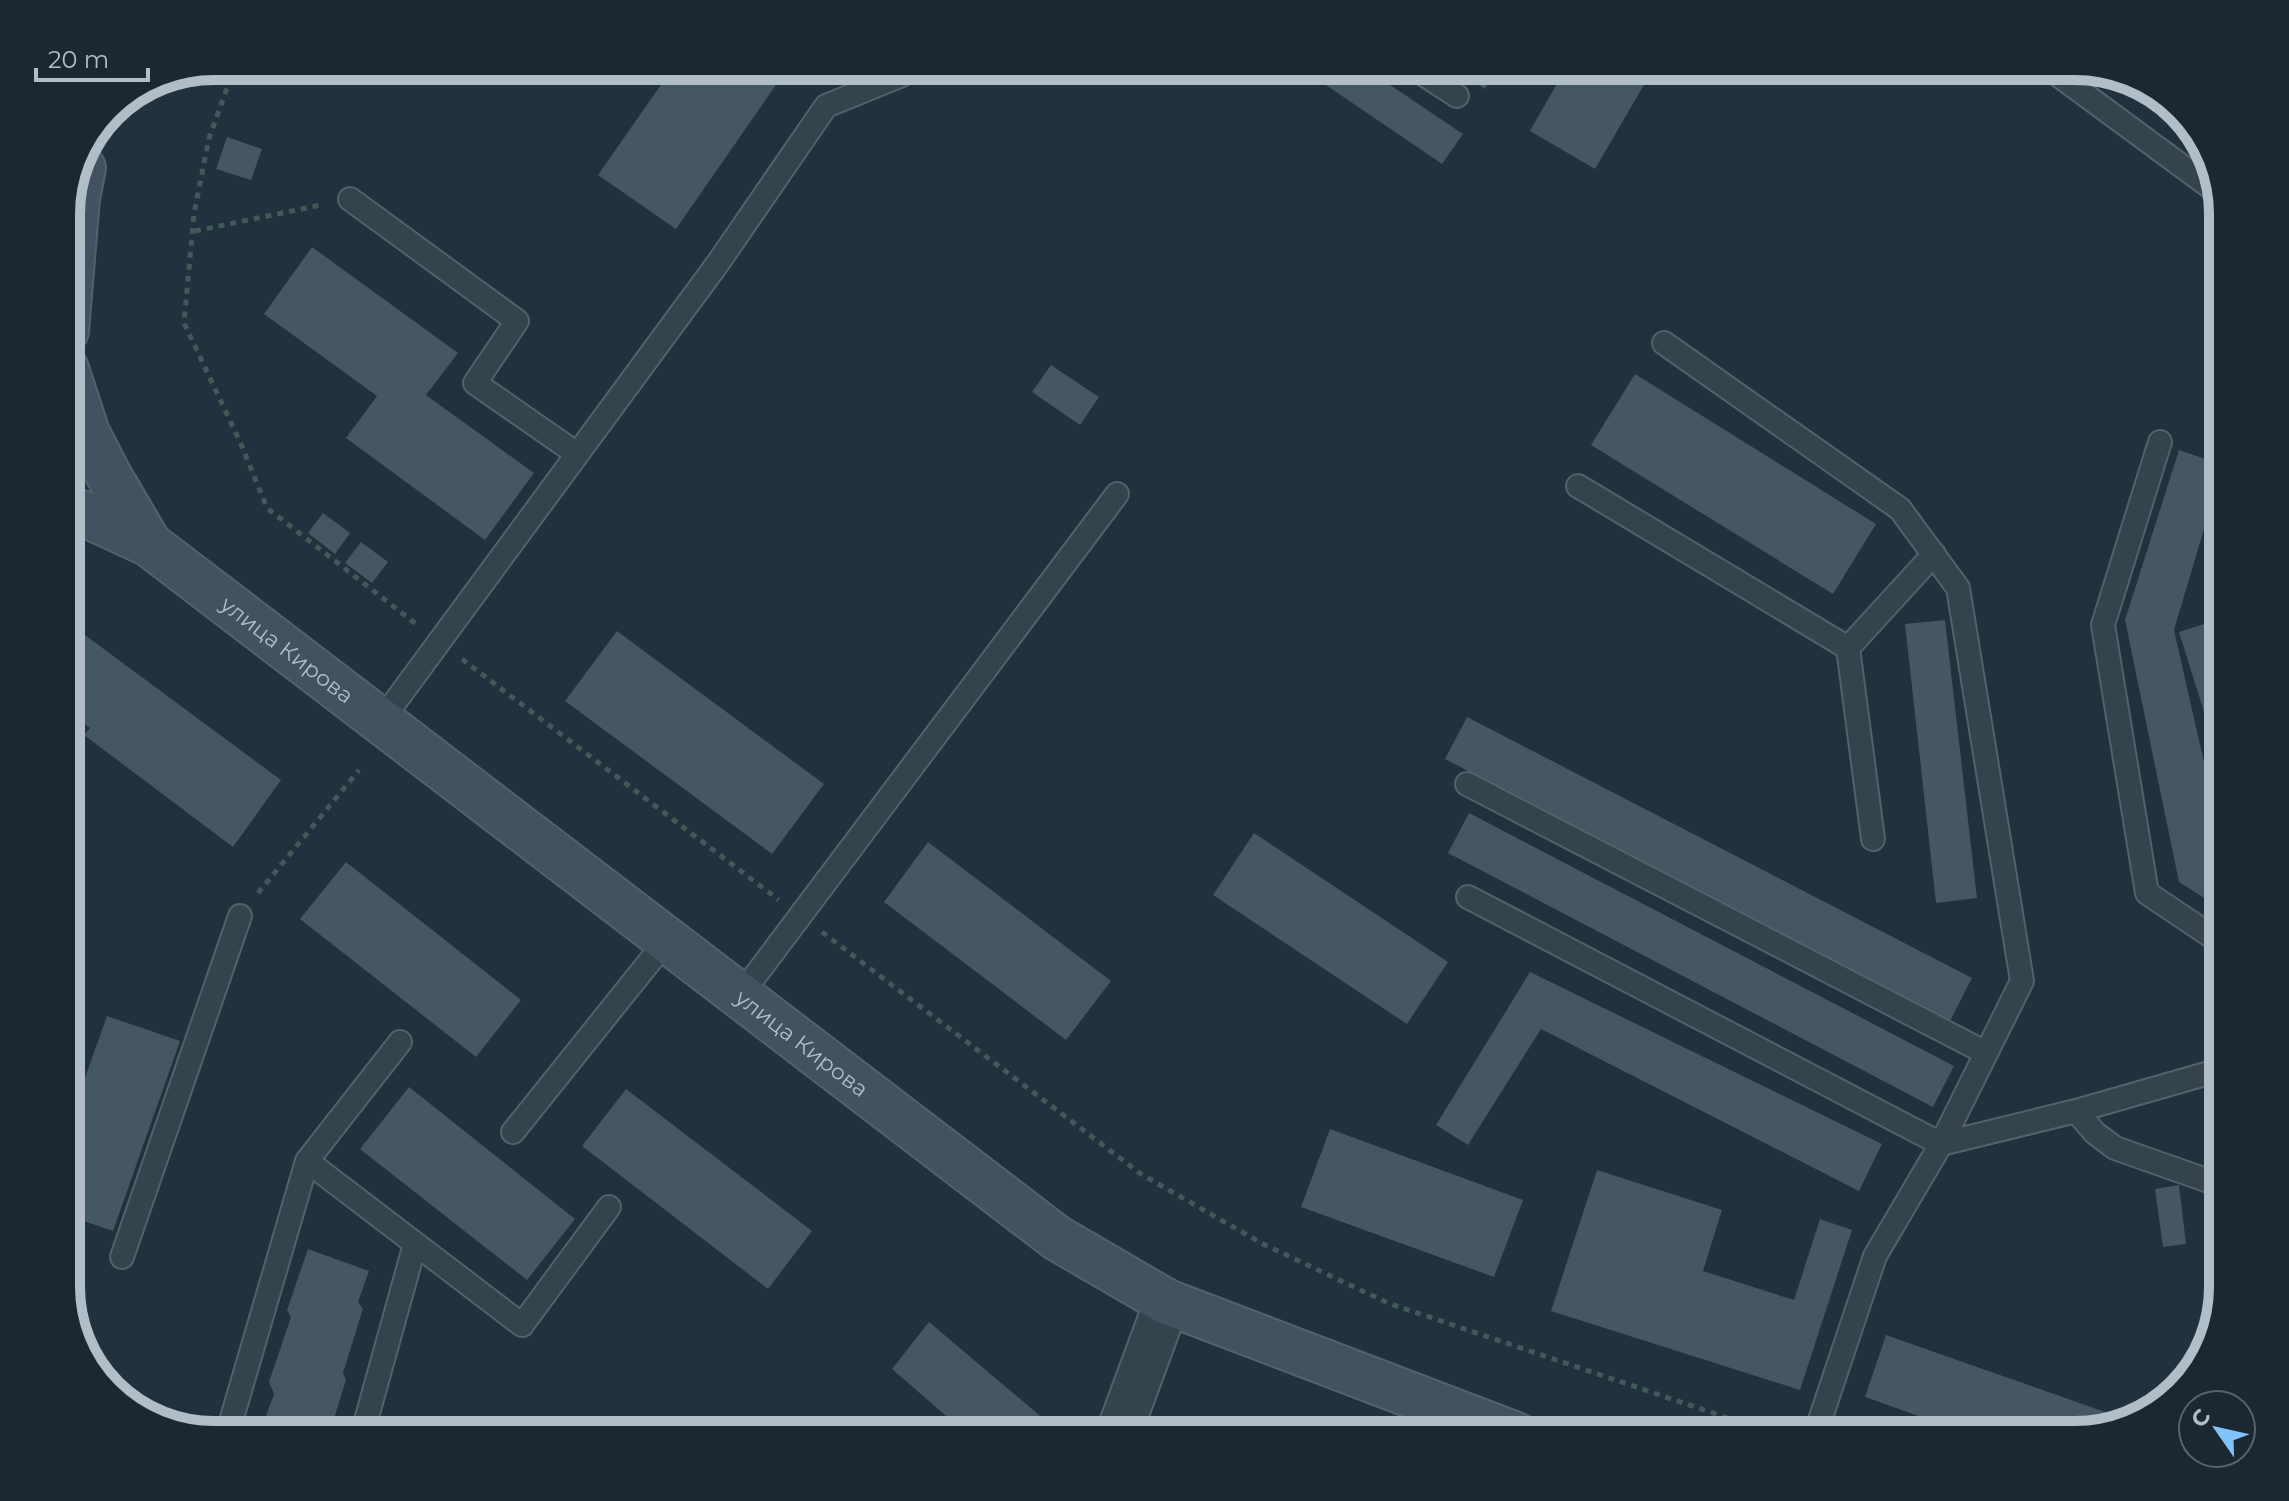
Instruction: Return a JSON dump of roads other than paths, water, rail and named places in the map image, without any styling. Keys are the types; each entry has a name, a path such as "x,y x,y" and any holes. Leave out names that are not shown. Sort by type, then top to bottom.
{"main road":[{"name":"улица Кирова","path":"80,412 108,474 149,544"},
{"name":"улица Кирова","path":"80,513 149,544 1057,1238 1167,1302 1479,1421"}],"street":[{"path":"1123,1421 1167,1302"}],"lane":[{"path":"381,721 718,263 826,106 890,80"},
{"path":"1432,80 1457,96"},
{"path":"2065,80 2205,183"},
{"path":"350,199 517,321 475,383 577,454"},
{"path":"1664,343 1900,509 1958,588 2022,981 1941,1144 1875,1256 1820,1421"},
{"path":"2160,442 2103,625 2147,893 2209,935"},
{"path":"1578,486 1848,648"},
{"path":"740,996 1117,494"},
{"path":"1873,839 1848,648 1934,554"},
{"path":"1467,784 1986,1053"},
{"path":"1468,897 1941,1144 2076,1111 2209,1073"},
{"path":"122,1257 240,916"},
{"path":"513,1132 667,940"},
{"path":"231,1421 307,1161 400,1042"},
{"path":"2076,1111 2095,1133 2115,1148 2209,1181"},
{"path":"307,1161 522,1325 609,1207"},
{"path":"366,1421 415,1244"}]}
